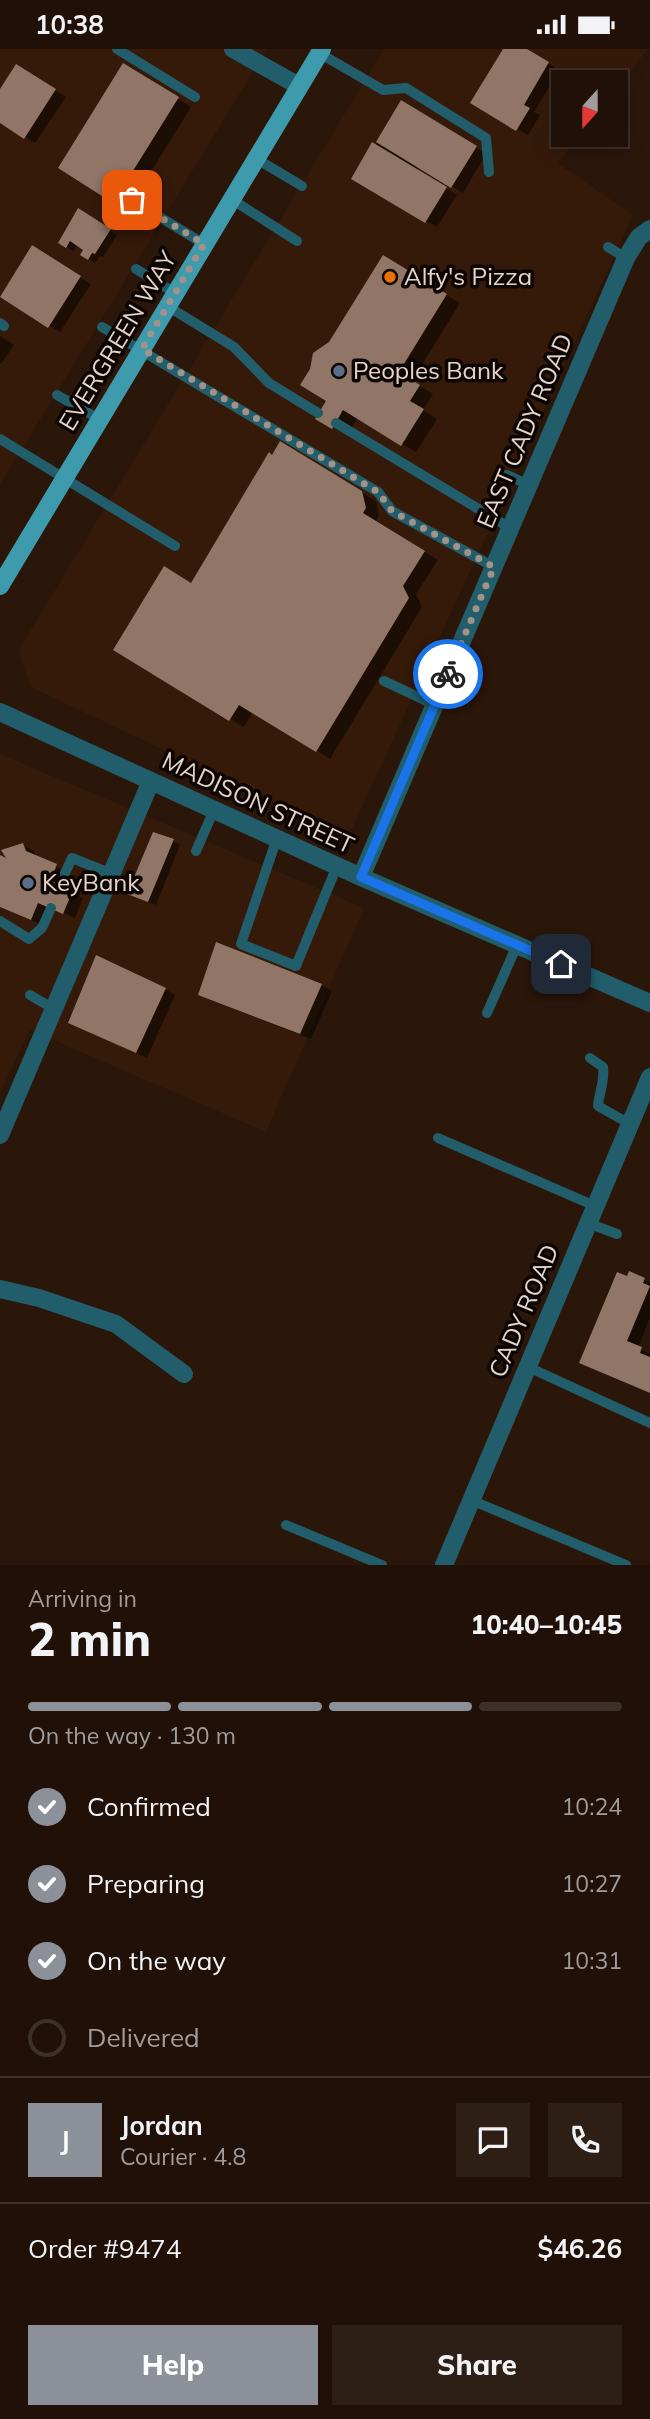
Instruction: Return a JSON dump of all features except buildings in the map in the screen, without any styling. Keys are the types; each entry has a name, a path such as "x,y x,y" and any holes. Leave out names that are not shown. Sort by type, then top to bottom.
{"main road":[{"name":"EVERGREEN WAY","path":"0,586 320,51"}],"street":[{"path":"233,49 299,86"},
{"name":"EAST CADY ROAD","path":"361,877 626,258 645,233"},
{"name":"MADISON STREET","path":"0,712 361,877 650,1003"},
{"path":"0,1135 5,1107 92,933 112,874 151,781"},
{"name":"CADY ROAD","path":"444,1565 630,1124 644,1106 650,1077"},
{"path":"0,1289 39,1298 116,1324 184,1374"}],"lane":[{"path":"117,49 195,97"},
{"path":"320,51 383,90 406,88 486,138 489,172"},
{"path":"255,158 302,186"},
{"path":"231,199 297,241"},
{"path":"132,200 204,244"},
{"path":"608,247 626,258"},
{"path":"136,269 171,300 234,347 269,383 318,413"},
{"path":"102,327 378,492 392,511 494,567"},
{"path":"57,394 99,419"},
{"path":"336,423 510,528"},
{"path":"0,439 175,546"},
{"path":"507,475 528,485"},
{"path":"384,681 435,705"},
{"path":"196,851 214,810"},
{"path":"277,838 241,944 296,966 337,866"},
{"path":"60,884 72,858 112,874"},
{"path":"0,921 29,939 42,928 51,908"},
{"path":"487,1013 517,945"},
{"path":"30,995 54,1009"},
{"path":"590,1058 603,1067 605,1080 598,1107 630,1124"},
{"path":"438,1138 592,1215 617,1234"},
{"path":"528,1367 650,1423"},
{"path":"471,1500 626,1565"},
{"path":"286,1525 382,1565"}],"shaded area":[{"path":"0,49 267,49 0,485"},
{"path":"384,49 648,49 628,75 628,70 551,70 551,147 571,147 558,163 633,215 348,838 31,687 18,651"},
{"path":"0,754 364,908 266,1132 30,1030 0,1093"}],"way so far":[{"path":"132,200 204,244 142,349 378,492 392,511 494,567 448,674"}],"place":[{"name":"Alfy's Pizza","path":"390,277"},
{"name":"Peoples Bank","path":"339,371"},
{"name":"KeyBank","path":"28,883"}],"route":[{"path":"448,674 361,877 561,964"}]}
